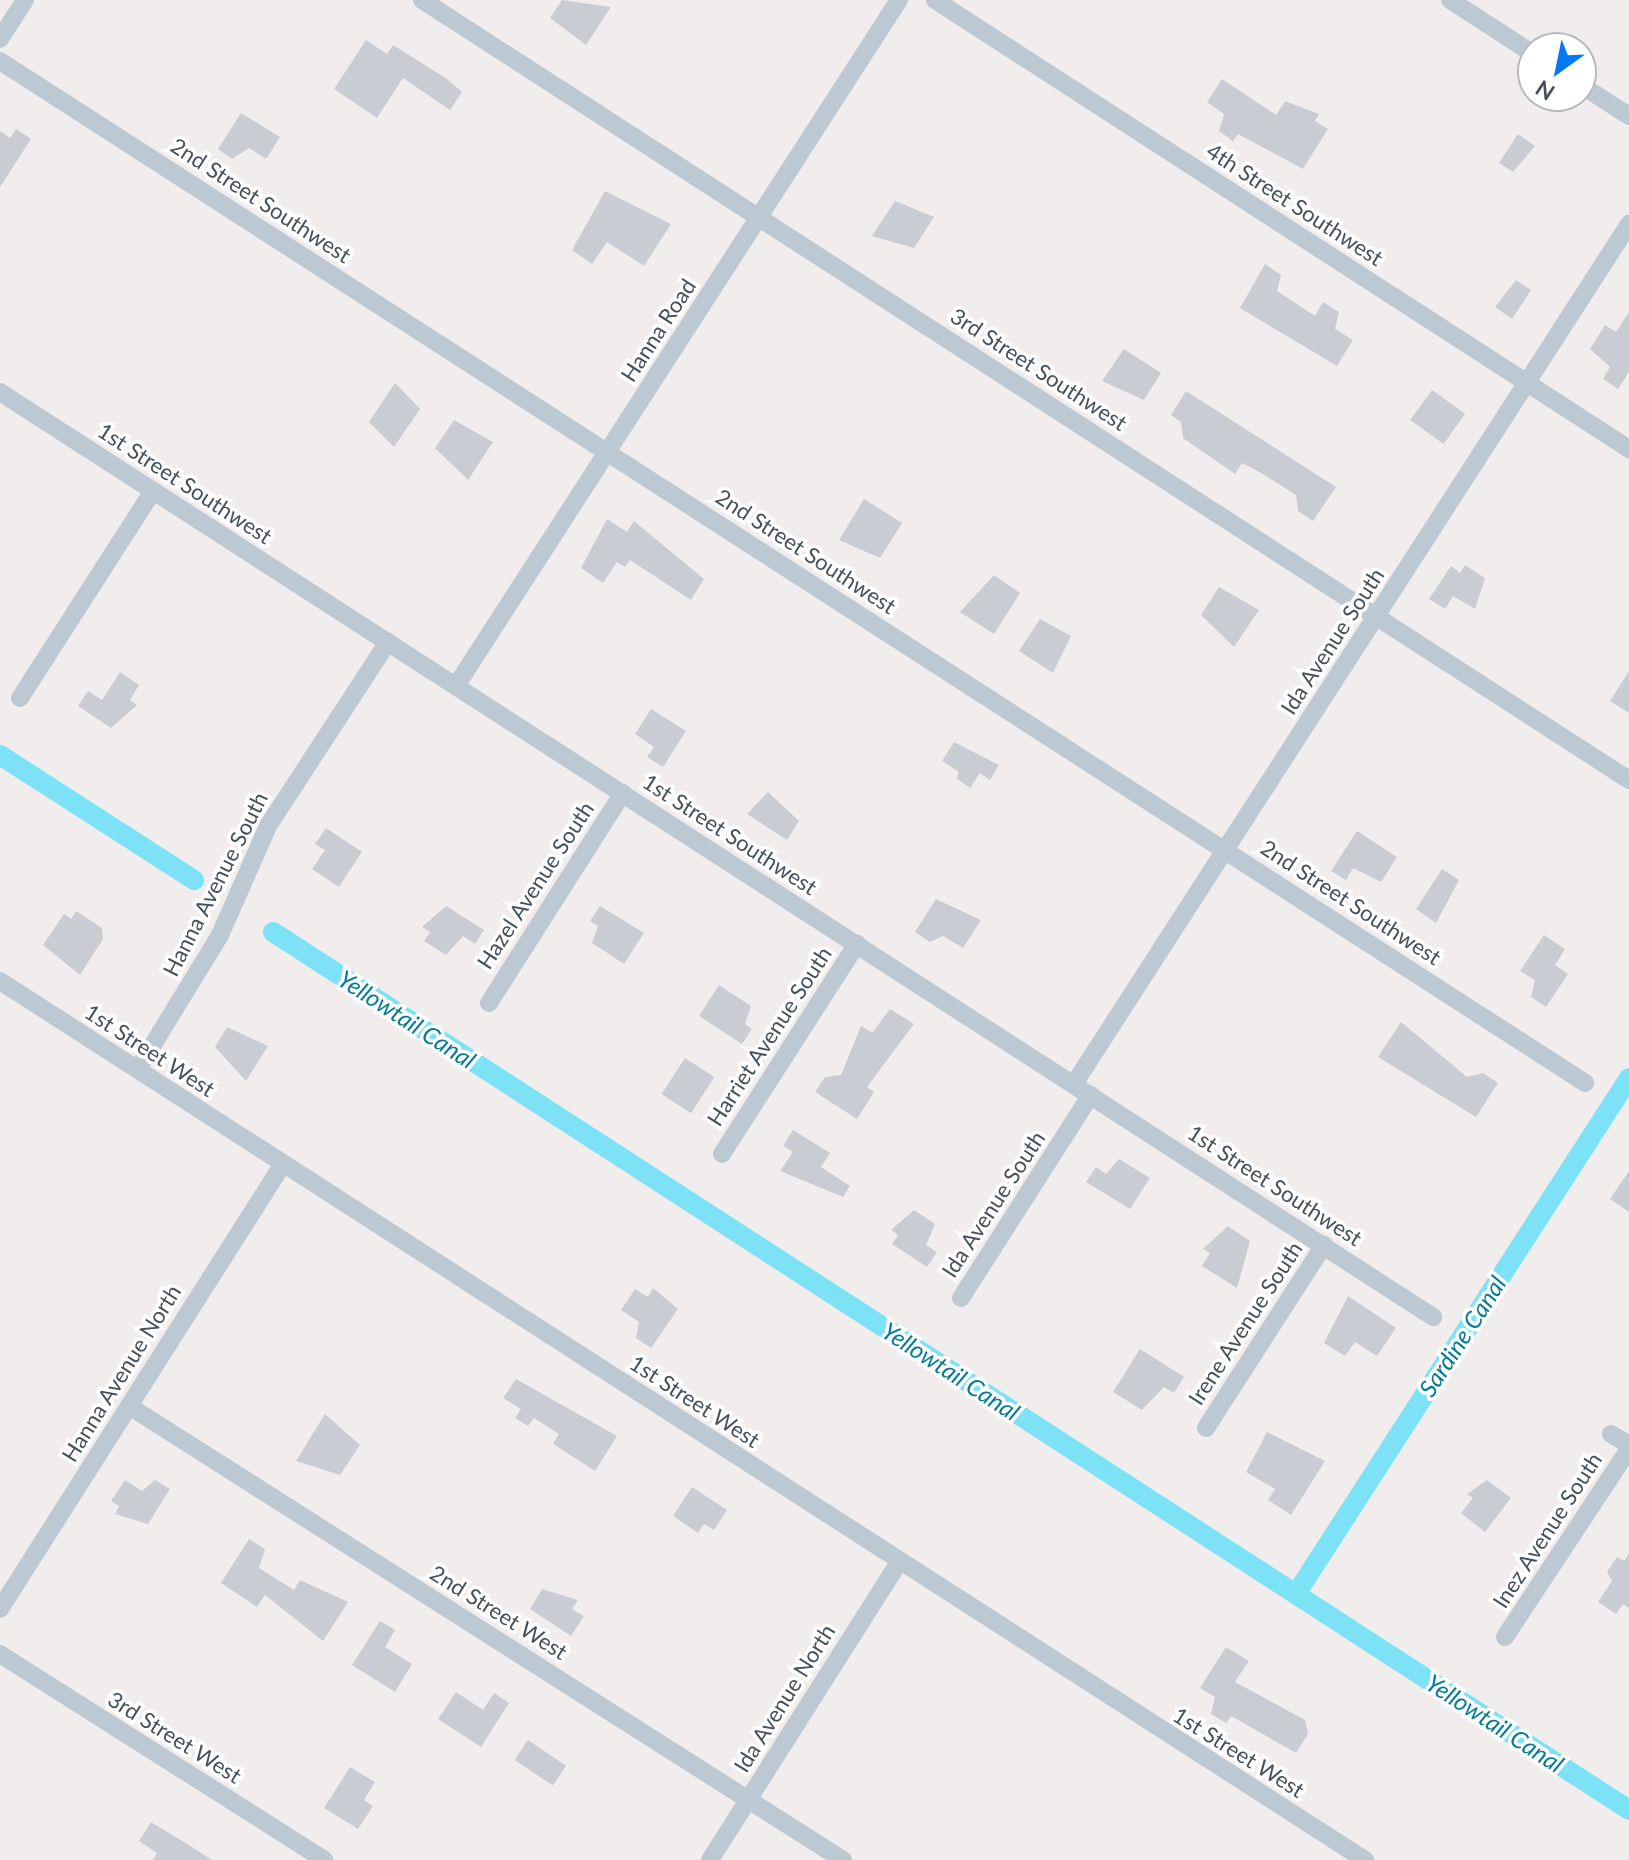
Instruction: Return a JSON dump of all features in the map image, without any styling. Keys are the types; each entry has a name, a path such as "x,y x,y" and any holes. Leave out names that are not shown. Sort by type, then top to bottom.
{"street":[{"path":"0,39 25,0"},
{"name":"3rd Street Southwest","path":"422,0 1629,780"},
{"name":"Hanna Road","path":"456,686 899,0"},
{"name":"4th Street Southwest","path":"935,0 1629,449"},
{"path":"1450,0 1517,44"},
{"name":"2nd Street Southwest","path":"0,61 1585,1083"},
{"path":"1597,95 1629,116"},
{"name":"Ida Avenue South","path":"1074,1084 1629,224"},
{"name":"1st Street Southwest","path":"0,392 1433,1317"},
{"path":"20,698 153,491"},
{"name":"Hanna Avenue South","path":"138,1069 220,935 268,826 388,642"},
{"name":"Hazel Avenue South","path":"489,1003 623,793"},
{"name":"Harriet Avenue South","path":"722,1154 857,944"},
{"name":"1st Street West","path":"0,981 1365,1860"},
{"name":"Ida Avenue South","path":"961,1298 1091,1095"},
{"name":"Hanna Avenue North","path":"0,1609 283,1164"},
{"name":"Irene Avenue South","path":"1206,1428 1324,1245"},
{"name":"2nd Street West","path":"129,1406 843,1860"},
{"path":"1611,1434 1629,1447"},
{"name":"Inez Avenue South","path":"1505,1637 1629,1447"},
{"name":"Ida Avenue North","path":"710,1860 899,1562"},
{"name":"3rd Street West","path":"0,1654 324,1860"}],"building":[{"path":"562,0 611,7 586,45 550,18"},
{"path":"366,40 387,54 393,45 447,79 462,92 450,110 403,78 377,118 334,89"},
{"path":"1222,79 1276,115 1285,101 1319,114 1315,121 1328,129 1303,169 1238,134 1233,141 1219,131 1224,114 1207,102"},
{"path":"241,113 280,137 266,159 249,148 232,159 218,149"},
{"path":"16,129 31,139 0,187 0,131 10,138"},
{"path":"1518,134 1535,146 1513,172 1499,163"},
{"path":"605,191 671,224 644,266 607,242 592,264 572,250"},
{"path":"895,201 934,217 914,248 872,236"},
{"path":"1265,264 1281,275 1277,291 1315,316 1323,302 1339,312 1335,329 1353,340 1337,366 1240,308"},
{"path":"1516,280 1531,290 1512,319 1495,307"},
{"path":"1629,312 1629,372 1618,389 1603,379 1610,367 1590,349 1605,325 1616,332"},
{"path":"1124,349 1161,373 1144,400 1102,381"},
{"path":"395,383 420,409 394,447 369,422"},
{"path":"1432,390 1465,414 1443,444 1410,420"},
{"path":"1186,391 1336,487 1313,521 1298,511 1296,495 1242,463 1235,474 1183,438 1181,422 1171,415"},
{"path":"454,420 493,442 468,480 435,448"},
{"path":"864,499 902,523 880,558 839,540"},
{"path":"607,519 627,532 634,521 704,579 691,600 630,560 625,567 617,562 603,583 581,568"},
{"path":"1465,565 1485,578 1475,609 1453,596 1445,609 1429,599 1451,566 1460,573"},
{"path":"994,575 1020,593 994,634 960,612"},
{"path":"1219,587 1259,610 1234,647 1201,615"},
{"path":"1040,619 1071,636 1053,673 1019,651"},
{"path":"1629,671 1629,713 1610,701"},
{"path":"120,672 139,685 130,700 137,705 111,728 78,706 88,691 102,700"},
{"path":"651,709 686,731 663,767 647,757 654,747 635,734"},
{"path":"954,742 999,765 990,780 980,773 970,788 956,778 959,772 942,761"},
{"path":"768,792 799,821 787,840 747,814"},
{"path":"326,828 362,852 339,887 312,869 325,850 315,844"},
{"path":"1357,831 1397,857 1381,882 1353,868 1346,880 1331,871"},
{"path":"1442,869 1459,880 1436,923 1416,909"},
{"path":"936,899 981,920 963,948 943,936 930,942 915,932"},
{"path":"446,906 484,930 475,944 463,936 446,955 424,941 430,932 422,927"},
{"path":"600,906 644,933 624,964 592,943 598,926 590,921"},
{"path":"76,911 102,928 103,939 80,975 43,945 64,914 71,919"},
{"path":"1544,935 1565,949 1555,965 1568,974 1546,1007 1531,997 1535,980 1520,971"},
{"path":"719,985 751,1006 745,1024 752,1029 742,1044 699,1016"},
{"path":"890,1009 914,1024 867,1087 874,1092 857,1119 815,1092 825,1077 841,1075 861,1026 872,1033"},
{"path":"1401,1022 1467,1077 1483,1073 1498,1083 1476,1117 1378,1057"},
{"path":"227,1027 268,1046 246,1081 215,1047"},
{"path":"685,1058 714,1077 691,1113 662,1094"},
{"path":"793,1130 830,1153 821,1167 850,1186 843,1197 780,1171 793,1152 783,1146"},
{"path":"1119,1159 1150,1178 1130,1209 1086,1182 1096,1167 1106,1174"},
{"path":"1629,1171 1629,1212 1610,1199"},
{"path":"914,1210 935,1224 926,1245 937,1252 927,1267 892,1244 898,1235 891,1230"},
{"path":"1228,1226 1250,1241 1237,1288 1202,1266 1210,1253 1203,1249"},
{"path":"653,1288 678,1309 651,1348 636,1338 639,1322 621,1310 635,1289 648,1297"},
{"path":"1348,1296 1396,1328 1377,1356 1355,1342 1345,1356 1324,1343"},
{"path":"1140,1349 1184,1377 1174,1393 1164,1387 1142,1410 1113,1392"},
{"path":"516,1379 617,1436 595,1471 553,1444 559,1434 534,1418 528,1426 515,1418 521,1409 503,1398"},
{"path":"325,1414 360,1445 340,1475 296,1461"},
{"path":"1267,1432 1325,1461 1291,1515 1268,1500 1275,1489 1246,1472"},
{"path":"125,1480 142,1491 155,1480 170,1489 148,1524 115,1514 119,1506 111,1501"},
{"path":"1487,1480 1511,1498 1485,1532 1461,1513 1473,1498 1467,1494"},
{"path":"692,1487 727,1510 714,1530 704,1524 698,1533 673,1516"},
{"path":"249,1539 265,1549 259,1568 294,1590 300,1580 348,1602 323,1641 265,1595 257,1607 221,1583"},
{"path":"1629,1554 1629,1608 1623,1604 1616,1614 1598,1602 1612,1581 1607,1572 1617,1557 1624,1561"},
{"path":"542,1589 578,1600 572,1609 584,1616 571,1636 530,1609"},
{"path":"380,1621 395,1630 385,1647 412,1664 395,1692 352,1665"},
{"path":"1226,1647 1249,1661 1235,1682 1305,1720 1308,1734 1296,1753 1231,1716 1226,1723 1211,1714 1215,1697 1200,1688"},
{"path":"456,1692 483,1710 494,1693 509,1703 481,1747 438,1719"},
{"path":"528,1740 566,1766 553,1786 515,1760"},
{"path":"350,1767 375,1782 364,1800 373,1806 358,1829 324,1808"},
{"path":"151,1822 212,1860 153,1860 157,1853 139,1841"}],"waterway":[{"name":"Yellowtail Canal","path":"0,755 194,880"},
{"name":"Yellowtail Canal","path":"273,932 1629,1810"},
{"name":"Sardine Canal","path":"1296,1594 1629,1078"}]}
